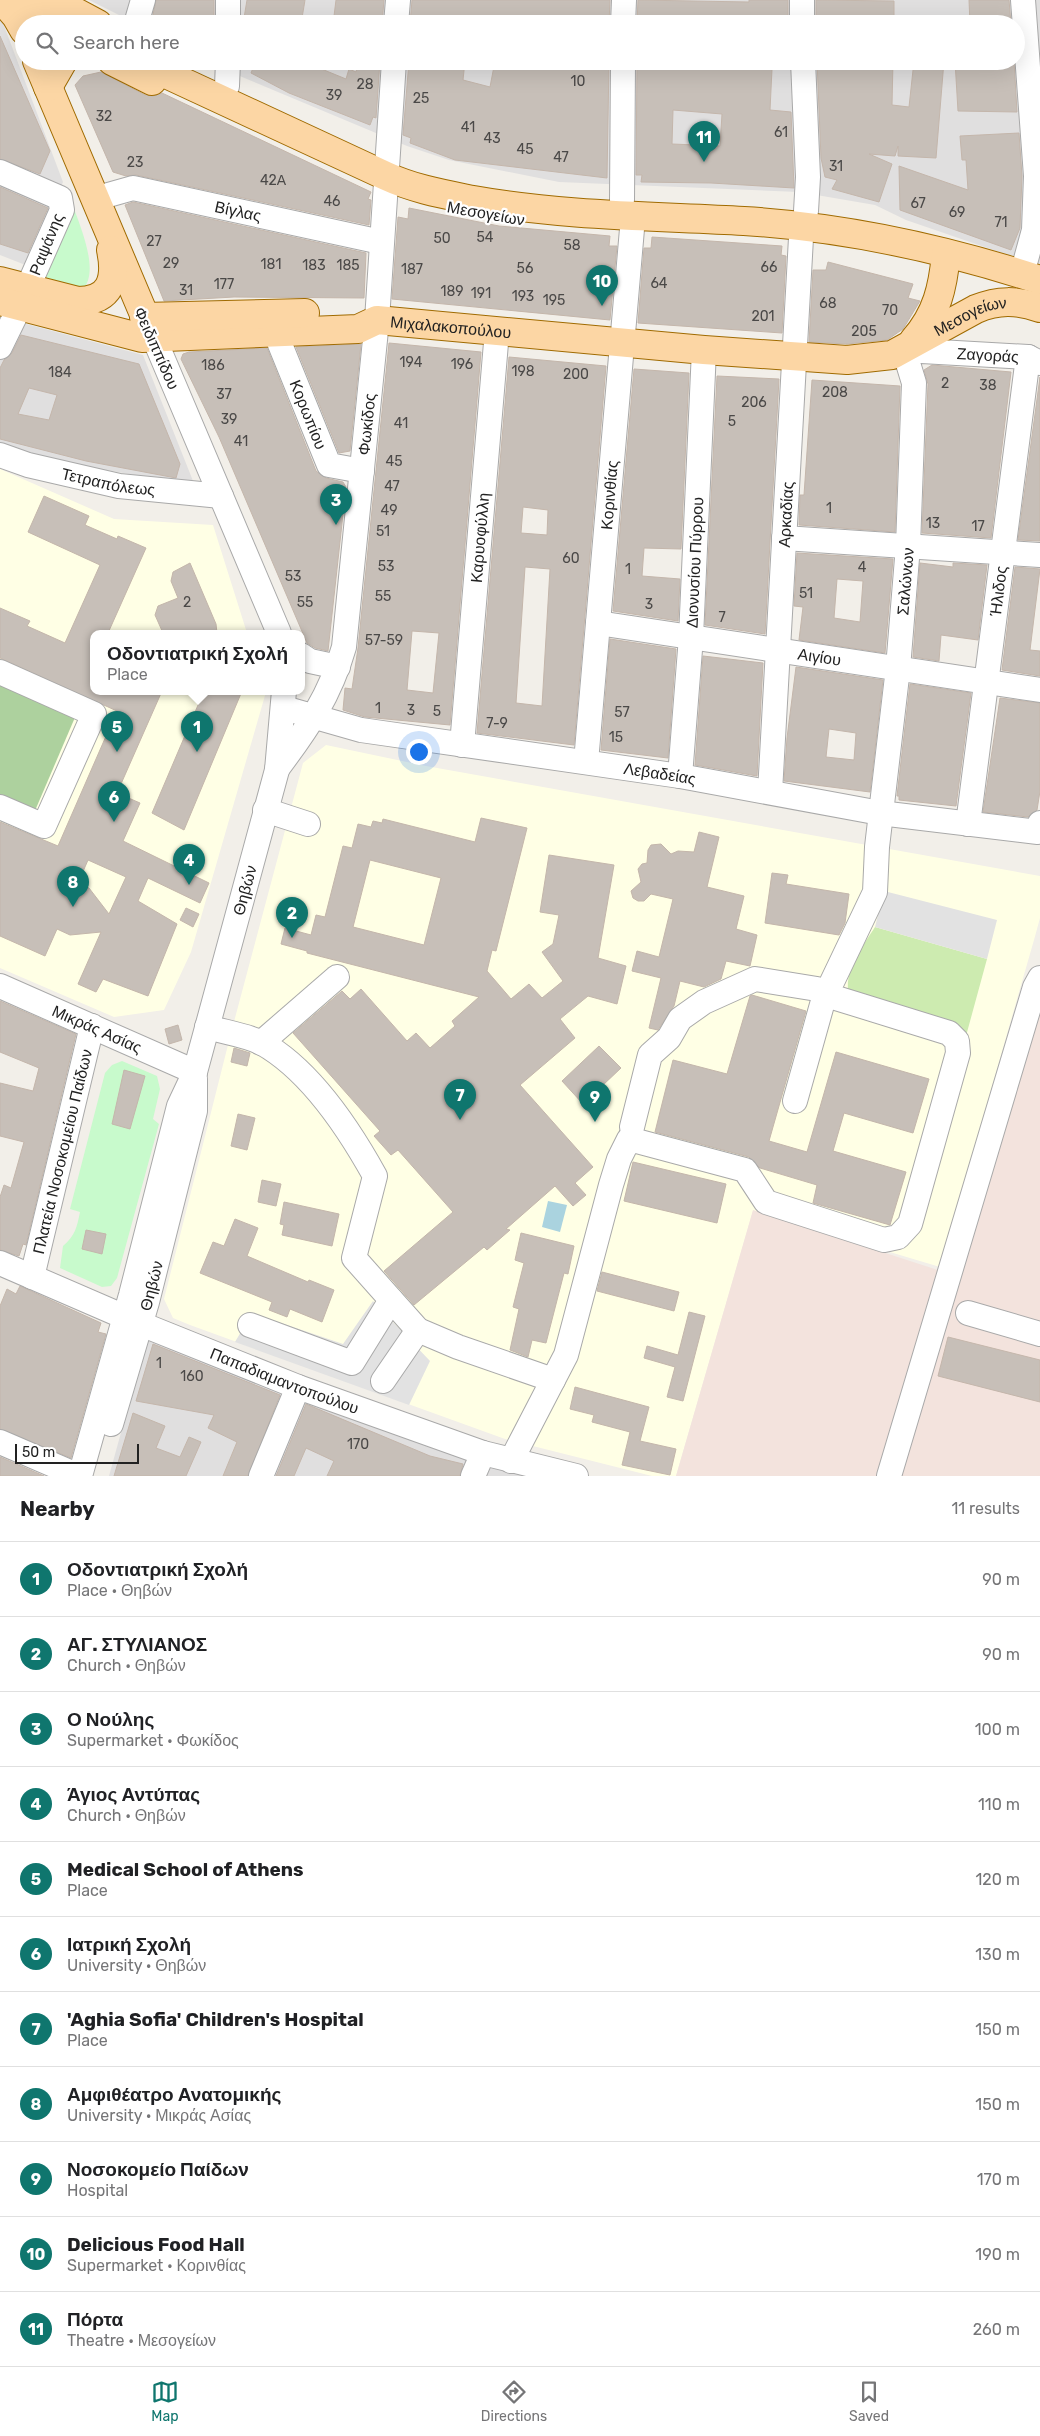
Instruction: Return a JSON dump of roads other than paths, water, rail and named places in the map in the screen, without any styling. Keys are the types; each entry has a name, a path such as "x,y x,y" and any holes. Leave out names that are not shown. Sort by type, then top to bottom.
{"main road":[{"path":"2,0 15,15"},
{"path":"22,0 48,15"},
{"path":"53,0 81,15"},
{"name":"Φειδιππίδου","path":"41,70 105,227 149,327"},
{"path":"48,87 58,70"},
{"name":"Μεσογείων","path":"134,70 428,191 527,209 772,223 835,230 891,241"},
{"name":"Μεσογείων","path":"158,70 386,175 429,176 528,193 622,200 744,205 806,211 870,221 891,241"},
{"name":"Μεσογείων","path":"212,70 228,74 386,175 418,200 517,219 632,229 743,233 834,241 891,241"},
{"name":"Μιχαλακοπούλου","path":"16,299 88,301 99,297 108,290 114,269 105,227"},
{"path":"891,241 1031,277"},
{"path":"904,350 927,323 935,309 943,285 946,254"},
{"name":"Μιχαλακοπούλου","path":"0,282 16,299 127,335 149,327 275,332 358,329 378,320 704,350 847,360 881,358 904,350"},
{"name":"Μεσογείων","path":"904,350 966,314 990,303 1009,301 1040,308"},
{"path":"149,327 359,311 378,320"}],"street":[{"path":"139,15 143,0"},
{"path":"228,0 228,15"},
{"path":"397,15 398,0"},
{"path":"623,15 624,0"},
{"path":"802,0 802,15"},
{"path":"1023,0 1024,15"},
{"path":"1025,27 1036,176 1031,277"},
{"name":"Φωκίδος","path":"277,770 315,717 338,666 347,627 378,320 381,242 393,70"},
{"path":"622,70 622,200"},
{"path":"803,70 808,177 806,211"},
{"name":"Ραψάνης","path":"0,172 60,198 62,210 16,299 0,347"},
{"name":"Βίγλας","path":"94,199 133,188 381,242"},
{"name":"Κορινθίας","path":"586,762 632,229"},
{"name":"Αρκαδίας","path":"770,792 801,238"},
{"name":"Φειδιππίδου","path":"149,327 278,630"},
{"name":"Κορωπίου","path":"275,332 328,465 362,471"},
{"name":"Καρυοφύλλη","path":"462,745 497,332"},
{"name":"Διονυσίου Πύρρου","path":"680,776 690,637 704,350"},
{"name":"Ζαγοράς","path":"904,350 1034,360"},
{"name":"Σαλώνων","path":"794,1101 827,992 875,892 880,813 898,668 908,546 914,382 904,350"},
{"name":"Ήλιδος","path":"968,824 1003,553 1034,360"},
{"name":"Τετραπόλεως","path":"0,455 28,465 119,486 221,496"},
{"path":"784,538 1040,555"},
{"name":"Αιγίου","path":"598,623 1040,690"},
{"path":"305,658 310,661 338,666"},
{"path":"0,672 94,714 44,826 0,807"},
{"name":"Λεβαδείας","path":"284,699 315,717 361,730 680,776 880,813 968,824 1039,828"},
{"name":"Θηβών","path":"133,1321 195,1110 195,1072 277,770 284,699"},
{"path":"265,810 308,824"},
{"path":"261,1043 337,977"},
{"path":"889,1476 1035,987 1040,978"},
{"path":"511,1462 566,1355 611,1185 619,1159 631,1133 650,1055 669,1038 680,1018 704,1002 755,979 827,992 858,1007 950,1033 957,1041 958,1053 910,1224 898,1237 884,1240 766,1202 745,1170 631,1133"},
{"name":"Μικράς Ασίας","path":"0,986 195,1072"},
{"name":"Πλατεία Νοσοκομείου Παίδων","path":"32,1277 92,1026"},
{"path":"207,1027 261,1043 294,1066 354,1138 375,1176 354,1258 418,1330 458,1347 553,1380"},
{"name":"Παπαδιαμαντοπούλου","path":"2,1270 32,1277 133,1321 298,1387 482,1453 511,1462 576,1476"},
{"path":"250,1325 352,1363 391,1300"},
{"path":"968,1313 1040,1334"},
{"path":"0,1442 79,1476 133,1321"},
{"path":"95,1476 133,1321"},
{"path":"383,1381 418,1330"},
{"path":"261,1476 298,1387"},
{"path":"473,1476 482,1453"}],"water":[{"path":"548,1201 567,1205 560,1232 542,1227"}],"place":[{"name":"Πόρτα","path":"704,162"},
{"name":"Delicious Food Hall","path":"602,306"},
{"name":"Ο Νούλης","path":"336,525"},
{"name":"Medical School of Athens","path":"117,752"},
{"name":"Οδοντιατρική Σχολή","path":"197,752"},
{"name":"Ιατρική Σχολή","path":"114,822"},
{"name":"Άγιος Αντύπας","path":"189,885"},
{"name":"Αμφιθέατρο Ανατομικής","path":"73,907"},
{"name":"ΑΓ. ΣΤΥΛΙΑΝΟΣ","path":"292,938"},
{"name":"'Aghia Sofia' Children's Hospital","path":"460,1120"},
{"name":"Νοσοκομείο Παίδων","path":"595,1122"}]}
